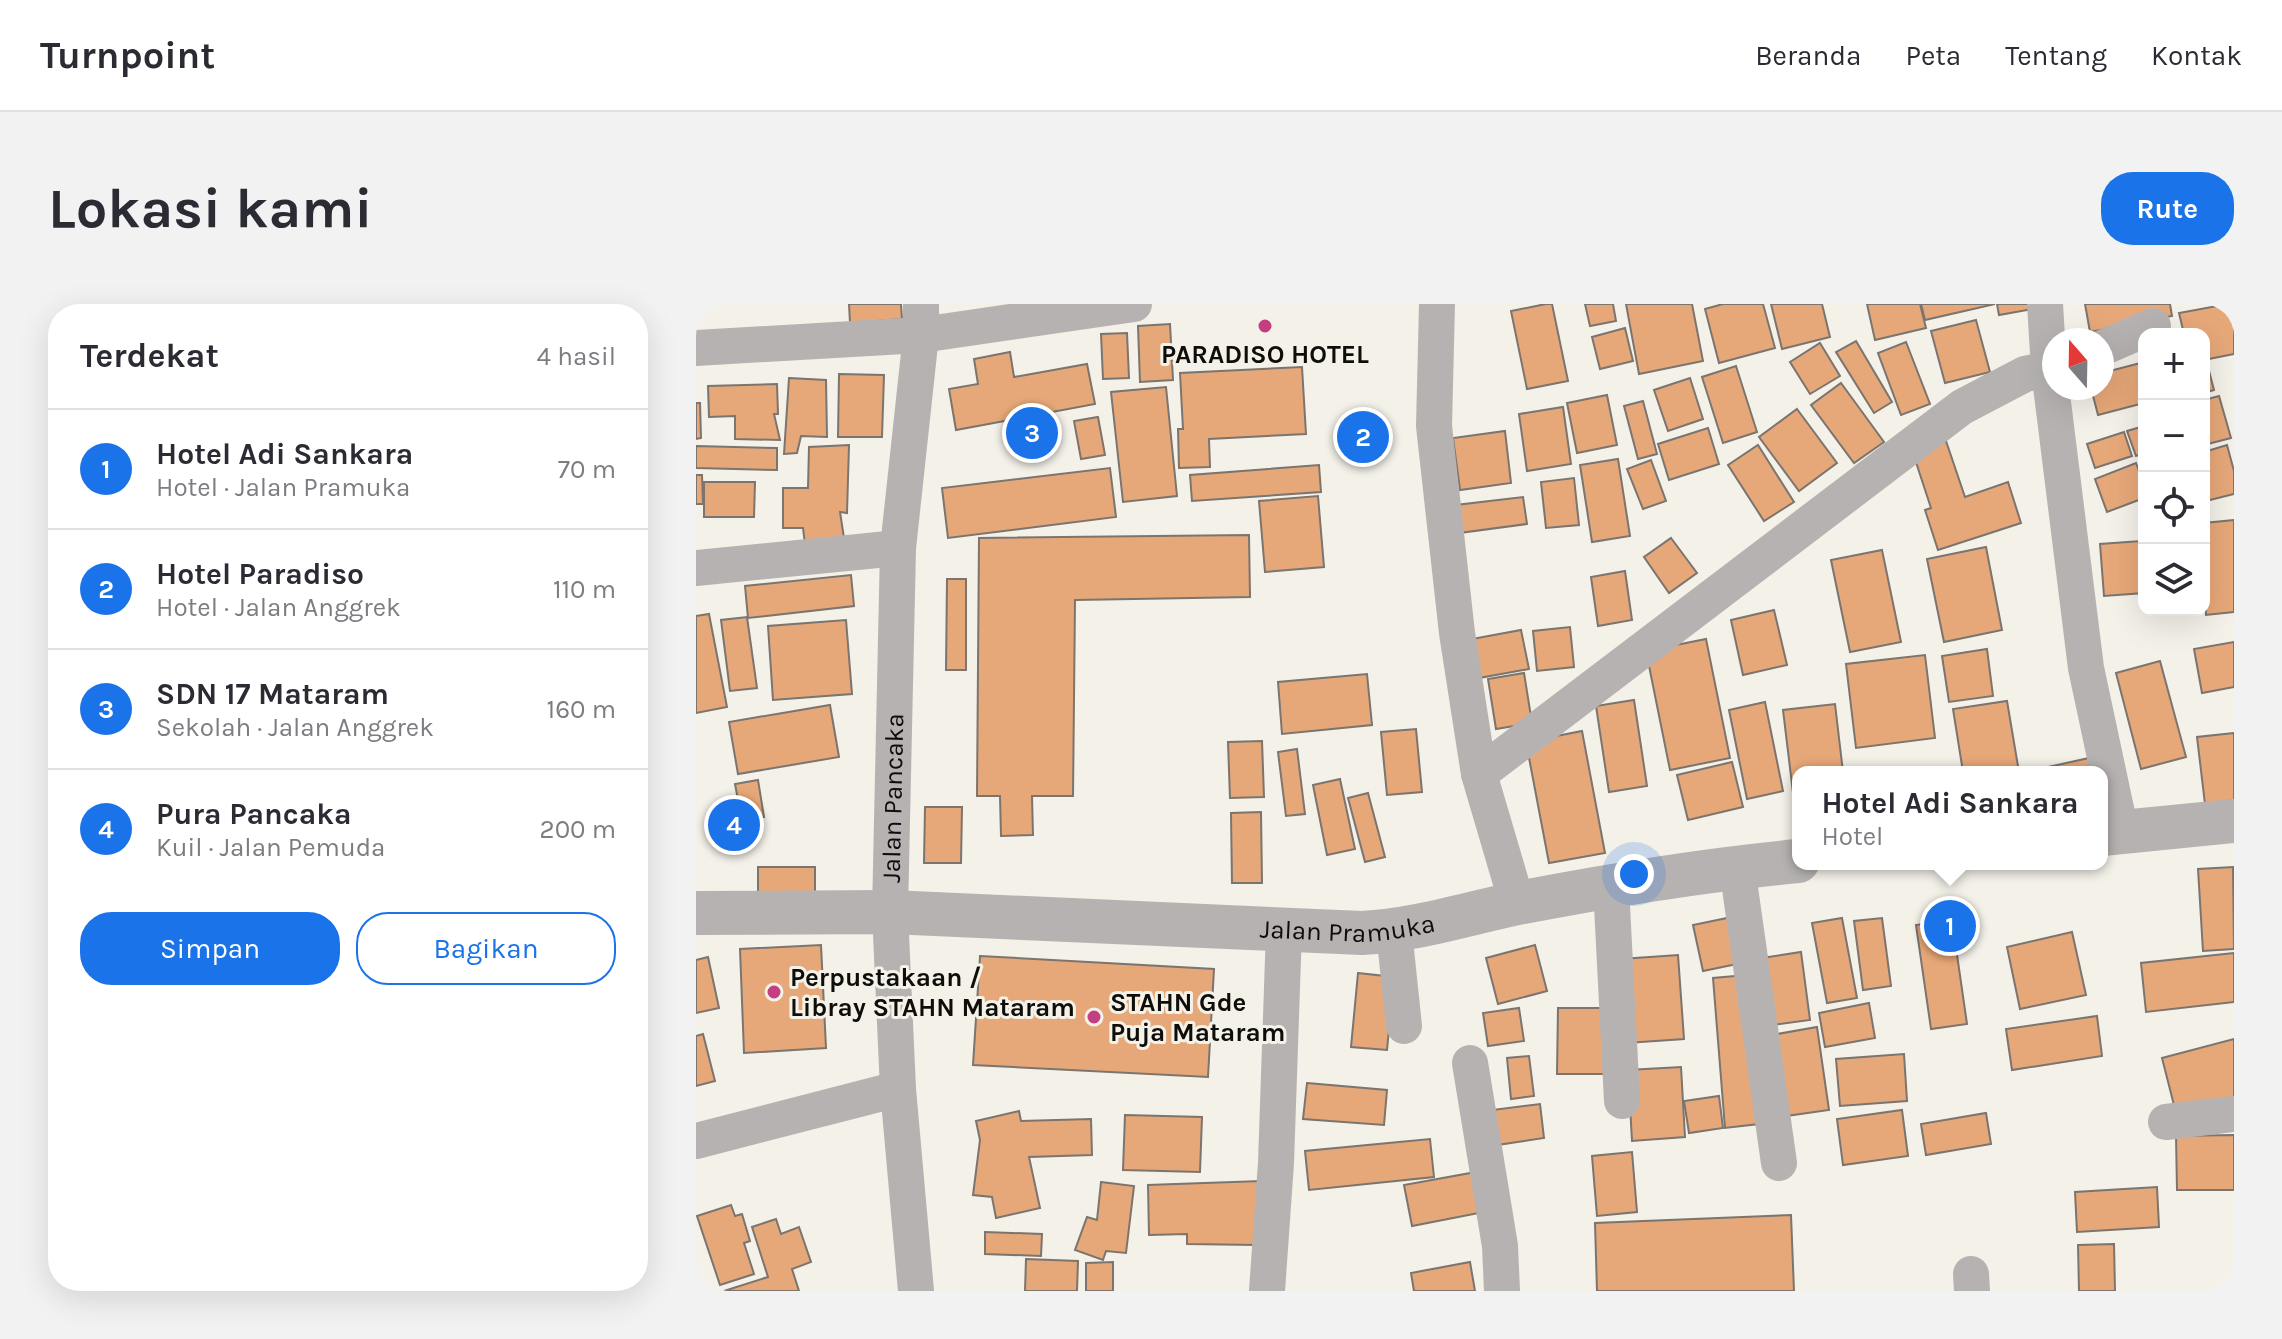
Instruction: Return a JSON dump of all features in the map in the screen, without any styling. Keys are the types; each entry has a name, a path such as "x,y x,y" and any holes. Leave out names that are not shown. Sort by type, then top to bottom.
{"street":[{"path":"696,348 921,320 1134,304"},
{"path":"1437,304 1434,426 1457,633 1479,774 1517,903"},
{"path":"2045,304 2048,328"},
{"name":"Jalan Pancaka","path":"916,1291 898,1089 890,912 898,548 921,320"},
{"path":"2114,343 2153,326"},
{"path":"1479,774 1962,407 2025,374 2042,371"},
{"path":"2056,400 2086,668 2101,766"},
{"path":"696,568 898,548"},
{"path":"2108,808 2112,833 2234,821"},
{"name":"Jalan Pramuka","path":"696,913 890,912 1362,933 1394,931 1517,903 1611,886 1792,862"},
{"path":"1737,867 1779,1163"},
{"path":"1611,886 1622,1101"},
{"path":"1267,1291 1276,1163 1284,929"},
{"path":"1394,931 1404,1026"},
{"path":"1470,1063 1500,1246 1502,1291"},
{"path":"696,1141 898,1089"},
{"path":"2166,1122 2234,1114"}],"building":[{"path":"849,304 901,304 902,319 850,323"},
{"path":"1552,304 1568,381 1527,389 1511,311"},
{"path":"1585,304 1613,304 1616,321 1590,326"},
{"path":"1626,304 1692,304 1703,361 1639,374"},
{"path":"1723,304 1763,304 1775,348 1719,363 1705,309"},
{"path":"1771,304 1822,304 1830,337 1782,349"},
{"path":"1867,304 1920,304 1926,328 1875,340"},
{"path":"1921,304 1995,304 1925,320"},
{"path":"1997,304 2043,304 2044,307 1999,315"},
{"path":"2085,304 2170,304 2172,316 2110,328 2089,328"},
{"path":"2234,304 2234,354 2210,359 2210,328 2183,328 2179,313"},
{"path":"1976,320 1990,372 1945,383 1931,331"},
{"path":"1170,324 1173,380 1140,382 1138,326"},
{"path":"1625,328 1633,361 1600,369 1592,337"},
{"path":"1127,333 1129,378 1103,379 1101,334"},
{"path":"1856,341 1892,402 1874,413 1836,352"},
{"path":"1906,342 1930,404 1901,415 1878,353"},
{"path":"1820,343 1840,376 1810,394 1790,362"},
{"path":"1010,352 1014,377 1087,364 1095,404 956,430 949,389 978,384 974,359"},
{"path":"2138,364 2138,405 2098,415 2094,400 2114,400 2114,370"},
{"path":"1736,366 1757,432 1723,443 1702,377"},
{"path":"1302,367 1306,434 1209,439 1210,467 1179,468 1178,429 1183,429 1180,373"},
{"path":"839,374 884,375 882,437 838,437"},
{"path":"789,378 826,380 827,437 801,436 797,453 784,454"},
{"path":"1690,378 1703,419 1668,431 1654,390"},
{"path":"1841,383 1884,442 1854,463 1811,405"},
{"path":"777,384 778,414 774,414 780,440 735,439 735,416 709,417 708,386"},
{"path":"1166,387 1177,496 1123,502 1111,392"},
{"path":"1607,395 1617,445 1577,453 1567,403"},
{"path":"2219,396 2231,438 2210,443 2210,400"},
{"path":"1643,401 1657,454 1638,459 1624,406"},
{"path":"696,403 700,403 701,438 696,439"},
{"path":"1563,407 1571,464 1527,471 1519,414"},
{"path":"1797,409 1837,463 1799,491 1759,437"},
{"path":"1098,417 1105,455 1081,459 1074,421"},
{"path":"1708,428 1719,464 1669,480 1658,444"},
{"path":"2138,428 2138,455 2136,456 2127,431"},
{"path":"1505,431 1511,483 1460,490 1453,438"},
{"path":"2124,432 2132,456 2095,468 2087,444"},
{"path":"1946,441 1965,497 2008,482 2021,523 1938,550 1925,510 1931,508 1913,453"},
{"path":"849,445 847,513 840,512 844,538 805,544 803,528 783,528 783,488 808,488 809,447"},
{"path":"1758,445 1794,502 1764,521 1728,465"},
{"path":"2227,445 2234,471 2234,494 2210,500 2210,450"},
{"path":"696,446 777,448 777,470 696,468"},
{"path":"1618,459 1630,536 1592,542 1580,465"},
{"path":"1651,460 1666,501 1643,509 1627,469"},
{"path":"2136,463 2138,500 2107,512 2095,479"},
{"path":"1319,465 1321,492 1192,501 1190,475"},
{"path":"1110,468 1116,517 948,538 942,488"},
{"path":"696,475 702,475 703,504 696,504"},
{"path":"1574,478 1579,525 1546,528 1541,482"},
{"path":"704,482 755,482 754,517 704,517"},
{"path":"1318,496 1324,567 1265,572 1259,501"},
{"path":"1523,497 1527,524 1459,533 1456,505"},
{"path":"2234,520 2234,612 2210,615 2210,522"},
{"path":"1249,535 1250,597 1075,600 1073,796 1032,796 1033,835 1001,836 1000,796 977,796 979,538"},
{"path":"1671,538 1697,573 1669,593 1644,557"},
{"path":"2138,541 2138,593 2104,596 2100,544"},
{"path":"1986,547 2002,630 1944,642 1927,559"},
{"path":"1882,550 1901,642 1850,652 1831,560"},
{"path":"1625,571 1632,620 1598,626 1591,577"},
{"path":"851,575 854,606 748,618 745,586"},
{"path":"947,579 966,579 966,670 946,670"},
{"path":"1774,610 1787,665 1743,675 1731,620"},
{"path":"709,614 727,707 696,713 696,616"},
{"path":"747,617 757,688 730,691 721,620"},
{"path":"846,620 852,694 773,700 768,626"},
{"path":"1570,627 1574,667 1537,671 1533,631"},
{"path":"1521,630 1529,669 1479,678 1472,639"},
{"path":"1706,639 1730,758 1670,770 1646,651"},
{"path":"2234,642 2234,687 2202,693 2194,649"},
{"path":"1987,649 1993,696 1949,702 1942,656"},
{"path":"1925,655 1935,738 1856,748 1846,664"},
{"path":"2160,661 2186,757 2141,769 2116,673"},
{"path":"1524,673 1532,723 1496,729 1488,679"},
{"path":"1367,674 1372,725 1282,734 1278,682"},
{"path":"1634,700 1647,786 1609,792 1596,706"},
{"path":"2007,701 2018,766 1962,766 1953,709"},
{"path":"1765,702 1783,791 1747,799 1729,710"},
{"path":"1835,704 1842,766 1792,766 1792,784 1783,710"},
{"path":"830,705 839,757 738,774 729,722"},
{"path":"1416,729 1422,792 1387,795 1381,732"},
{"path":"1582,731 1605,853 1549,863 1526,742"},
{"path":"2234,733 2234,800 2205,804 2197,737"},
{"path":"1262,741 1264,797 1230,798 1228,742"},
{"path":"1297,749 1305,814 1286,816 1278,752"},
{"path":"2098,756 2100,766 2053,766"},
{"path":"1732,762 1743,807 1688,820 1677,775"},
{"path":"1340,779 1355,849 1327,855 1313,785"},
{"path":"758,780 764,817 742,821 735,784"},
{"path":"1368,793 1385,857 1365,862 1348,798"},
{"path":"925,807 962,807 961,863 924,863"},
{"path":"1261,812 1262,883 1232,883 1231,813"},
{"path":"758,867 815,867 815,895 758,894"},
{"path":"2233,867 2234,949 2203,951 2198,869"},
{"path":"1732,917 1742,963 1703,971 1693,925"},
{"path":"1842,918 1857,998 1827,1003 1812,923"},
{"path":"1882,918 1891,986 1863,990 1854,921"},
{"path":"1952,920 1967,1024 1931,1029 1916,925"},
{"path":"2072,932 2086,995 2020,1009 2007,947"},
{"path":"821,945 826,1048 744,1053 740,949"},
{"path":"1535,945 1547,991 1498,1004 1486,958"},
{"path":"1801,952 1810,1020 1765,1026 1755,959"},
{"path":"2234,953 2234,1002 2146,1012 2141,963"},
{"path":"1678,955 1684,1039 1627,1043 1621,959"},
{"name":"STAHN Gde Puja Mataram","path":"980,956 1214,969 1208,1077 973,1065"},
{"path":"708,957 719,1008 696,1013 696,960"},
{"path":"1358,973 1394,977 1387,1050 1351,1047"},
{"path":"1746,975 1759,1124 1725,1128 1713,978"},
{"path":"1869,1003 1875,1038 1825,1047 1819,1013"},
{"path":"1519,1008 1524,1041 1488,1046 1483,1013"},
{"path":"1558,1008 1612,1008 1611,1074 1557,1074"},
{"path":"2097,1016 2102,1056 2012,1070 2006,1029"},
{"path":"1817,1027 1829,1110 1779,1117 1766,1036"},
{"path":"703,1034 715,1081 696,1086 696,1036"},
{"path":"2234,1039 2234,1098 2176,1113 2162,1058"},
{"path":"1904,1054 1907,1101 1840,1106 1836,1059"},
{"path":"1529,1056 1534,1096 1511,1099 1507,1058"},
{"path":"1681,1067 1685,1137 1632,1141 1628,1070"},
{"path":"1307,1083 1387,1090 1384,1125 1303,1119"},
{"path":"1719,1096 1723,1128 1689,1133 1684,1101"},
{"path":"1540,1104 1544,1138 1497,1145 1492,1110"},
{"path":"1902,1110 1908,1156 1843,1165 1837,1119"},
{"path":"1019,1111 1021,1121 1091,1119 1092,1155 1029,1157 1040,1208 996,1218 992,1197 973,1195 980,1140 976,1121"},
{"path":"1986,1113 1991,1144 1926,1155 1921,1124"},
{"path":"1125,1115 1202,1117 1200,1172 1123,1170"},
{"path":"2234,1135 2234,1190 2177,1190 2176,1136"},
{"path":"1430,1139 1434,1177 1309,1190 1305,1151"},
{"path":"1632,1152 1637,1212 1597,1216 1592,1156"},
{"path":"1476,1172 1484,1212 1412,1226 1404,1185"},
{"path":"1261,1181 1257,1245 1187,1244 1187,1234 1149,1235 1148,1185"},
{"path":"1101,1182 1134,1186 1126,1253 1106,1251 1103,1260 1075,1250 1087,1217 1097,1220"},
{"path":"2157,1187 2159,1227 2077,1232 2075,1192"},
{"path":"731,1205 735,1216 742,1214 750,1241 744,1243 754,1274 720,1285 697,1216"},
{"path":"1791,1215 1794,1291 1597,1291 1595,1223"},
{"path":"776,1219 781,1234 799,1227 811,1262 792,1269 799,1291 724,1291 768,1277 752,1227"},
{"path":"985,1232 1042,1234 1041,1256 985,1254"},
{"path":"2114,1244 2115,1291 2079,1291 2078,1245"},
{"path":"1026,1259 1078,1261 1077,1291 1025,1291"},
{"path":"1113,1262 1113,1291 1086,1291 1086,1263"},
{"path":"1470,1262 1475,1291 1414,1291 1411,1273"}],"place":[{"name":"PARADISO HOTEL","path":"1265,326"},
{"name":"SDN 17 Mataram","path":"1032,433"},
{"name":"Hotel Paradiso","path":"1363,437"},
{"name":"Pura Pancaka","path":"734,825"},
{"name":"Hotel Adi Sankara","path":"1950,926"},
{"name":"Perpustakaan / Libray STAHN Mataram","path":"774,992"},
{"name":"STAHN Gde Puja Mataram","path":"1094,1017"}]}
